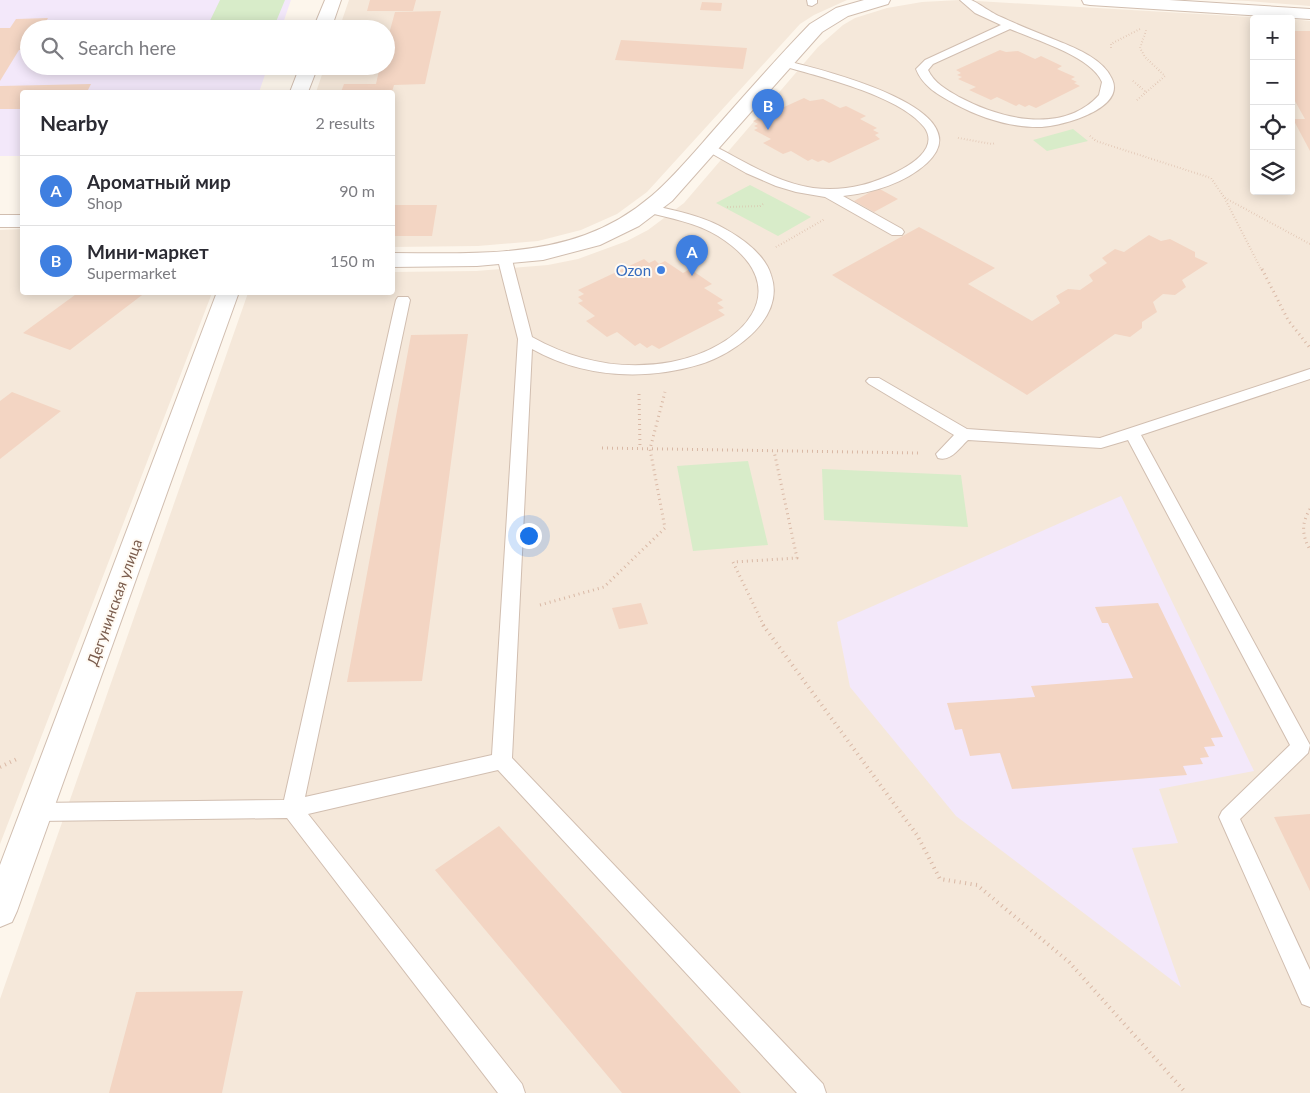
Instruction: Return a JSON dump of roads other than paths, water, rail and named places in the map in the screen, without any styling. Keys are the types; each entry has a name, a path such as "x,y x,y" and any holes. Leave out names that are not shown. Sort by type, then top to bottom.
{"street":[{"path":"325,20 333,0"},
{"path":"395,260 543,253 592,240 632,222 665,197 816,28 828,20 859,6 882,0"},
{"path":"1090,0 1310,14"},
{"path":"300,90 306,75"},
{"name":"Дегунинская улица","path":"0,911 227,295"}],"lane":[{"path":"965,0 974,8 1090,62 1101,73 1108,85 1107,93 1093,107 1058,120 1029,124 999,119 971,108 943,92 924,74 922,69 929,62 1010,25"},
{"path":"708,148 794,188 828,193 857,190 894,179 914,168 928,155 935,143 934,134 926,123 913,111 891,99 844,80 783,63"},
{"path":"828,193 897,232"},
{"path":"525,339 547,352 574,363 605,369 638,370 672,367 712,355 729,346 749,331 763,311 767,290 762,269 748,250 723,233 691,220 651,209"},
{"path":"504,256 525,339 502,761 814,1093"},
{"path":"292,809 403,300"},
{"path":"874,381 964,434 1101,444 1310,374"},
{"path":"1132,433 1301,747 1229,817 1310,996"},
{"path":"944,454 964,434"},
{"path":"36,812 292,809 502,761"},
{"path":"292,809 513,1093"}],"place":[{"name":"Мини-маркет","path":"768,130"},
{"name":"Ozon","path":"661,270"},
{"name":"Ароматный мир","path":"692,276"}]}
